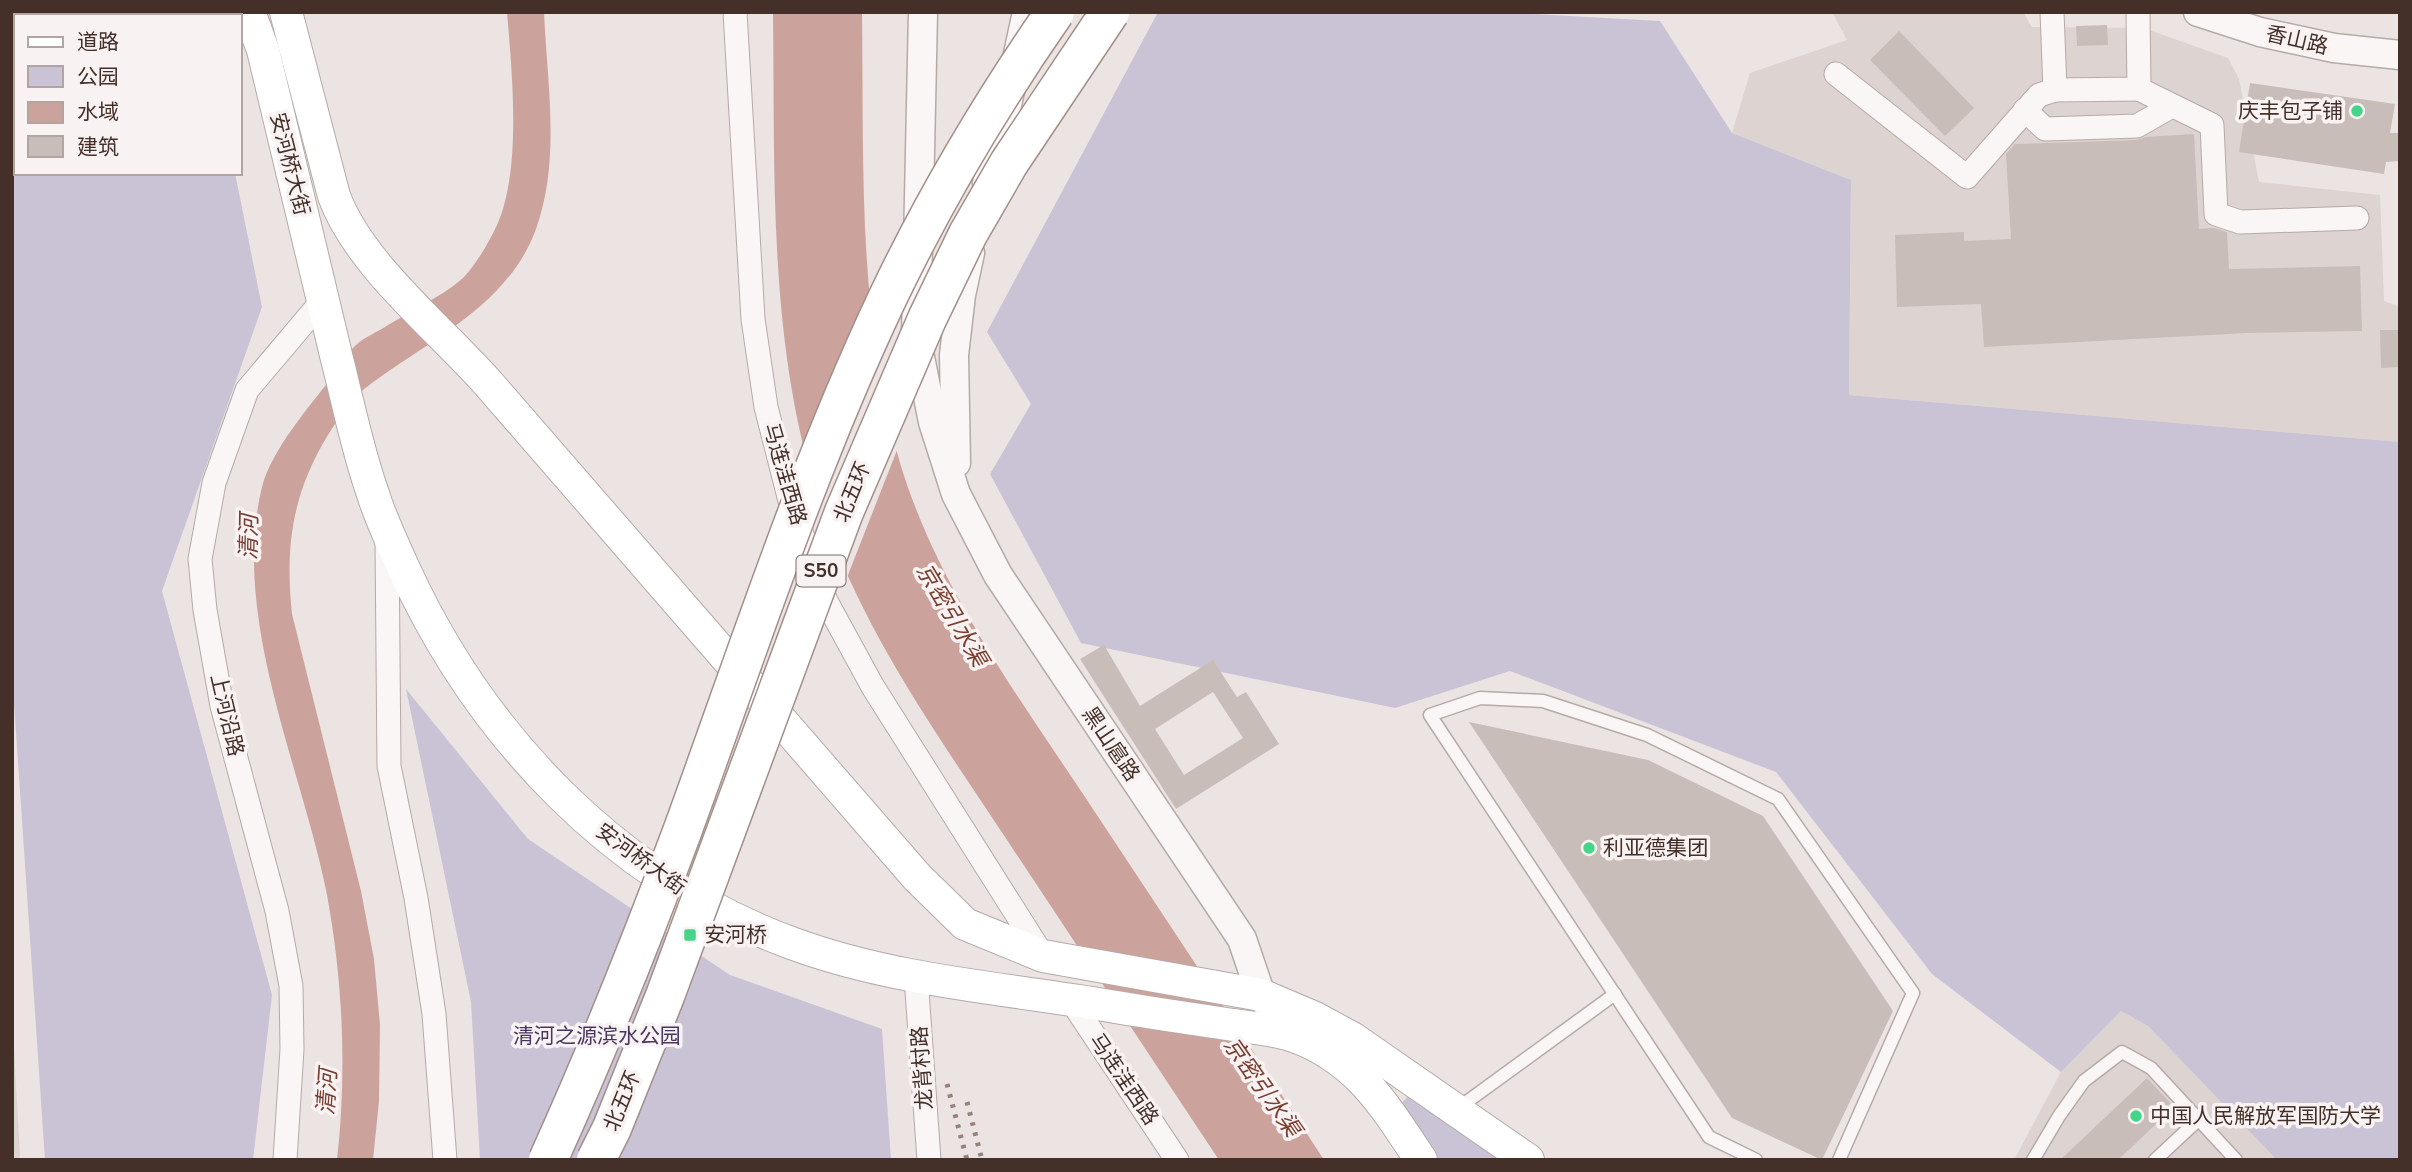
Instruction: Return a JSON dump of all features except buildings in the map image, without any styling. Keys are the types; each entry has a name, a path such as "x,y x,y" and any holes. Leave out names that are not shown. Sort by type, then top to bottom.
{"highway":[{"name":"北五环","path":"548,1160 624,982 827,437 886,302 932,210 972,139 1055,12"},
{"name":"北五环","path":"596,1160 612,1128 669,984 844,512 927,319 968,234 1009,163 1110,12"}],"main road":[{"name":"安河桥大街","path":"249,12 263,50 363,461 387,532 435,633 453,663 488,712 535,769 587,820 680,890 706,905 794,944 867,966 916,977 1287,1034"},
{"name":"安河桥大街","path":"286,12 338,205 352,234 384,272 474,367 774,713"},
{"path":"774,713 917,877 965,924 1043,956 1261,995 1315,1018 1352,1038 1528,1160"},
{"path":"1287,1034 1333,1056 1362,1080 1392,1117 1421,1160"}],"street":[{"name":"马连洼西路","path":"734,12 753,319 766,407 790,501 826,601 873,687 1043,956"},
{"name":"黑山扈路","path":"923,12 916,337 933,422 956,494 998,575 1242,939 1261,995 1287,1034"},
{"path":"956,494 954,355 961,295 1001,133 1027,12"},
{"path":"2052,12 2055,90"},
{"path":"2138,12 2139,89"},
{"name":"香山路","path":"2198,12 2260,32 2334,48 2400,55"},
{"path":"1836,75 1967,177 2039,95 2055,90 2139,89 2212,125 2216,214 2240,222 2357,218"},
{"path":"2025,110 2045,129 2137,125 2170,105"},
{"name":"上河沿路","path":"285,1160 292,1049 290,986 277,911 222,706 205,610 200,559 214,483 247,390 325,309"},
{"path":"387,532 390,766 416,898 434,1014 445,1160"},
{"name":"龙背村路","path":"916,977 929,1160"},
{"name":"马连洼西路","path":"1070,999 1177,1160"}],"lane":[{"path":"1756,1160 1709,1136 1430,715 1480,698 1543,701 1647,735 1778,799 1913,993 1839,1160"},
{"path":"745,743 774,713"},
{"path":"1457,1109 1615,994"},
{"path":"2033,1160 2084,1081 2122,1052 2151,1068 2236,1160"},
{"path":"2155,1160 2199,1119"}],"shaded area":[{"path":"1832,12 2023,12 2032,27 2149,30 2228,58 2239,79 2259,182 2380,195 2384,301 2400,307 2400,442 1849,395 1851,180 1732,133 1750,73 1847,40"},
{"name":"中国人民解放军国防大学","path":"2121,1011 2148,1026 2277,1160 2014,1160 2061,1072"},
{"path":"12,1012 20,1155 18,1160 12,1160"}],"green space":[{"path":"12,12 188,12 189,14 14,14 14,175 235,175 262,307 162,591 272,995 253,1160 45,1160 12,673"},
{"path":"1158,12 1495,12 1660,21 1732,133 1851,180 1849,395 2400,442 2400,1160 2277,1160 2148,1026 2121,1011 2061,1072 1932,974 1776,772 1510,671 1395,708 1081,643 990,474 1031,404 987,332"},
{"name":"清河之源滨水公园","path":"406,689 528,839 730,975 882,1029 891,1160 480,1160 471,1002"},
{"path":"1409,1095 1503,1160 1433,1160 1399,1106"}],"water":[{"path":"507,12 544,12 550,149 544,203 536,229 524,255 488,299 443,335 365,388 347,407 328,435 306,478 294,521 290,566 292,614 361,891 374,959 380,1025 379,1101 373,1160 337,1160 342,1094 342,1027 337,961 316,846 273,692 262,640 255,588 255,537 262,487 274,458 292,429 356,345 456,284 473,266 497,225 510,177 512,149 513,91"},
{"name":"京密引水渠","path":"773,12 862,12 866,239 876,352 900,463 935,552 956,595 1005,677 1324,1160 1219,1160 921,710 851,583 816,492 800,433 789,374 777,254"}],"pier":[{"path":"879,361 899,445 846,580 813,494"}],"railway":[{"path":"947,1084 967,1160"},
{"path":"967,1102 982,1160"}],"place":[{"name":"庆丰包子铺","path":"2357,111"},
{"name":"利亚德集团","path":"1589,848"},
{"name":"安河桥","path":"690,935"},
{"name":"中国人民解放军国防大学","path":"2136,1116"}],"water label":[{"name":"清河","path":"249,537"},
{"name":"清河","path":"327,1092"}]}
